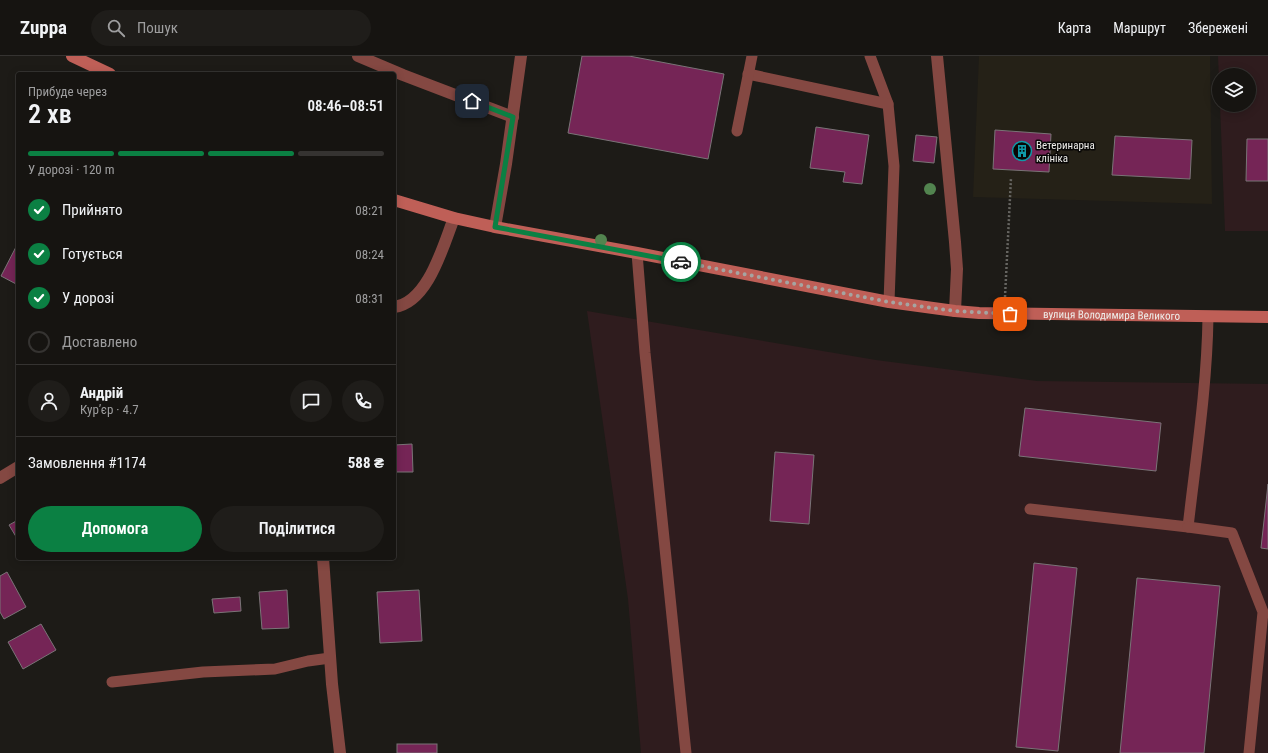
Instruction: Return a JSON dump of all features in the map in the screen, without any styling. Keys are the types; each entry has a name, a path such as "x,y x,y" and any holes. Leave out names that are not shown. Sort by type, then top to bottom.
{"main road":[{"path":"72,56 106,72"},
{"name":"вулиця Володимира Великого","path":"396,201 454,218 495,227 889,302 955,311 1005,314 1268,317"}],"street":[{"path":"358,56 396,72"},
{"path":"495,227 513,117 520,56"},
{"path":"937,56 957,269 955,311"},
{"path":"396,72 513,117"},
{"path":"396,307 401,306 413,299 424,288 434,268 454,218"},
{"path":"0,478 16,468"},
{"path":"323,560 330,658 340,753"}],"lane":[{"path":"737,131 752,56"},
{"path":"870,56 888,104 894,166 889,302"},
{"path":"748,74 888,104"},
{"path":"638,253 645,353 686,753"},
{"path":"1188,527 1204,386 1208,317"},
{"path":"1030,509 1232,533 1263,612 1249,753"},
{"path":"112,682 203,672 275,669 330,658"}],"path":[{"path":"1005,314 1011,178"}],"shaded area":[{"name":"Ветеринарна клініка","path":"979,56 1210,56 1212,204 973,197"},
{"path":"1218,56 1268,56 1268,231 1225,231 1220,112 1256,112 1256,68 1218,68"},
{"path":"587,311 876,360 1037,381 1268,384 1268,753 641,753 628,599"}],"building":[{"path":"582,56 629,56 724,74 708,159 568,133"},
{"path":"816,127 869,135 862,184 843,182 845,172 810,168"},
{"name":"Ветеринарна клініка","path":"995,130 1051,134 1049,172 993,169"},
{"path":"916,135 937,137 934,163 913,161"},
{"path":"1115,136 1192,140 1190,179 1112,175"},
{"path":"1247,139 1268,139 1268,181 1246,181"},
{"path":"16,247 16,284 1,276"},
{"path":"1025,408 1161,423 1156,471 1019,456"},
{"path":"412,444 413,472 396,472 396,445"},
{"path":"775,452 814,455 809,524 770,521"},
{"path":"1268,484 1268,549 1261,548"},
{"path":"16,521 16,537 9,525"},
{"path":"1034,563 1077,568 1058,751 1016,747"},
{"path":"7,572 26,607 4,619 0,612 0,576"},
{"path":"1137,578 1220,586 1204,753 1120,753"},
{"path":"287,590 289,628 262,629 259,592"},
{"path":"419,590 422,641 380,643 377,592"},
{"path":"240,597 241,611 214,613 212,599"},
{"path":"41,624 56,650 23,669 8,642"},
{"path":"397,744 437,744 437,753 397,753"}],"way so far":[{"path":"681,262 889,302 955,311 1010,314"}],"place":[{"name":"Ветеринарна клініка","path":"1022,151"}],"route":[{"path":"472,101 513,117 495,227 681,262"}]}
